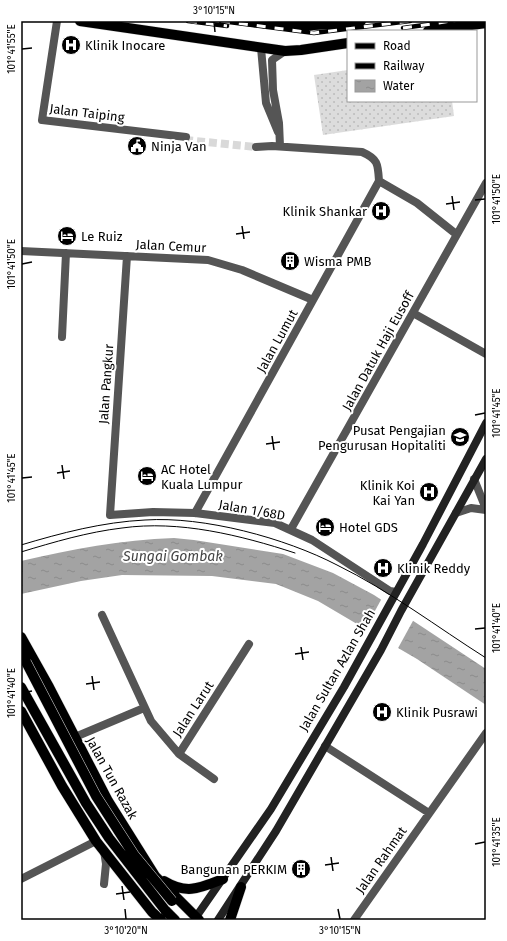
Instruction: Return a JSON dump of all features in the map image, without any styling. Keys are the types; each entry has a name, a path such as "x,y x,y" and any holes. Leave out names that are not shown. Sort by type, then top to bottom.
{"main road":[{"path":"80,21 214,39 261,48 285,50 347,43"},
{"path":"248,21 298,26 328,26 361,21"},
{"path":"435,30 486,23"},
{"name":"Jalan Sultan Azlan Shah","path":"195,919 278,798 368,644 423,544 486,423"},
{"name":"Jalan Sultan Azlan Shah","path":"218,920 241,887 276,831 381,650 401,611 486,459"},
{"name":"Jalan Tun Razak","path":"21,637 108,801 155,876 195,919"},
{"name":"Jalan Tun Razak","path":"21,653 96,796 149,874 195,919"},
{"path":"21,687 86,804 140,880 176,920"},
{"path":"21,711 62,786 96,841 141,898 161,920"},
{"path":"155,876 171,886 188,890 223,879"},
{"path":"141,898 158,907 165,902 166,893 155,876"},
{"path":"230,920 241,887"},
{"path":"141,898 150,920"}],"street":[{"name":"Jalan Taiping","path":"57,21 42,120 184,138"},
{"path":"261,48 266,104 278,132"},
{"path":"280,146 278,132 279,123 273,90 272,60 285,50"},
{"path":"258,146 280,146 362,152 371,156 376,162 379,181 417,203 456,234"},
{"name":"Jalan Lumut","path":"195,513 379,181"},
{"name":"Jalan Datuk Haji Eusoff","path":"291,529 456,234 486,184"},
{"name":"Jalan Cemur","path":"21,251 213,261 242,270 313,300"},
{"path":"62,337 66,253"},
{"name":"Jalan Pangkur","path":"110,515 127,256"},
{"path":"413,313 486,354"},
{"path":"456,513 471,508 486,509 474,479"},
{"name":"Jalan 1/68D","path":"110,515 153,512 195,513 275,523 291,529 312,540 390,591 396,592"},
{"name":"Jalan Larut","path":"102,615 151,721 178,754 249,644"},
{"path":"75,737 144,708"},
{"name":"Jalan Rahmat","path":"354,920 486,733"},
{"path":"325,746 429,813"},
{"path":"178,754 214,779"},
{"path":"21,879 96,841"},
{"path":"103,850 106,864 104,884"}],"shaded area":[{"path":"347,70 347,102 452,102 454,116 323,135 314,75"}],"water":[{"name":"Sungai Gombak","path":"174,538 283,554 333,573 374,595 486,669 486,705 417,659 318,601 276,584 212,576 122,575 81,581 21,594 21,561 97,546"}],"pier":[{"path":"382,598 414,619 397,650 364,631"}],"tunnel":[{"path":"185,140 256,147"}],"tram line":[{"path":"21,545 82,529 129,521 168,520 193,522 218,525 244,531 293,546 316,555 357,575 395,598 486,658"},
{"path":"21,552 58,541 97,532 144,526 165,526 231,535 295,553"}],"railway":[{"path":"188,21 227,26"},
{"path":"221,21 314,33 410,21"},
{"path":"403,28 452,21"}],"place":[{"name":"Klinik Inocare","path":"71,45"},
{"name":"Ninja Van","path":"137,146"},
{"name":"Klinik Shankar","path":"381,211"},
{"name":"Le Ruiz","path":"67,236"},
{"name":"Wisma PMB","path":"290,261"},
{"name":"Pusat Pengajian Pengurusan Hopitaliti","path":"460,437"},
{"name":"AC Hotel Kuala Lumpur","path":"147,476"},
{"name":"Klinik Koi Kai Yan","path":"429,492"},
{"name":"Hotel GDS","path":"325,527"},
{"name":"Klinik Reddy","path":"383,568"},
{"name":"Klinik Pusrawi","path":"382,712"},
{"name":"Bangunan PERKIM","path":"301,869"}]}
